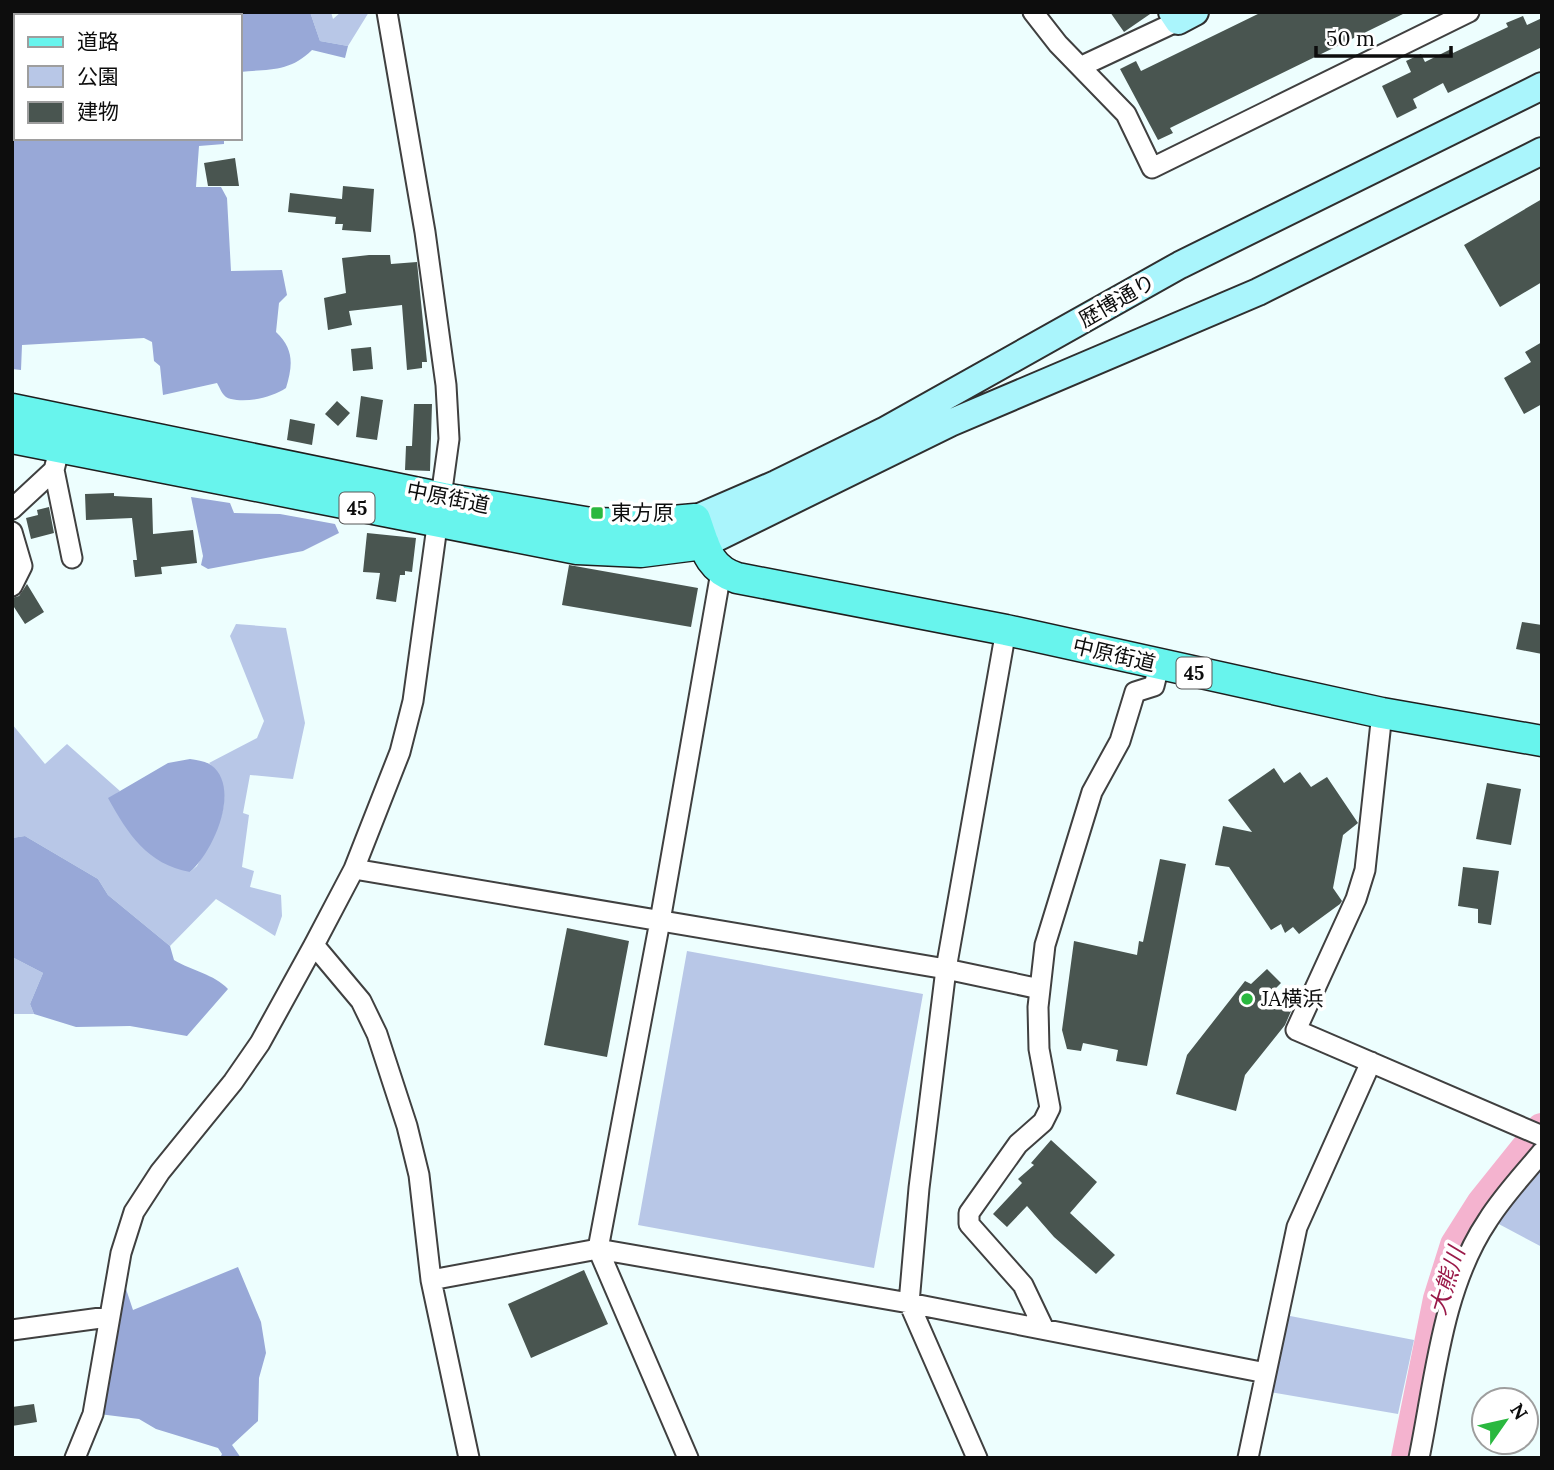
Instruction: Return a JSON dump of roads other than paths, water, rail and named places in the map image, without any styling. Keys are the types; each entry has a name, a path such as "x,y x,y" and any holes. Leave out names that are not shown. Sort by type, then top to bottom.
{"main road":[{"name":"中原街道","path":"12,409 441,510"},
{"name":"中原街道","path":"12,438 57,459 441,510 699,531"},
{"path":"699,531 721,572"},
{"name":"中原街道","path":"721,572 1006,630 1159,666 1382,713 1542,741"}],"street":[{"path":"75,1458 93,1414 121,1252 134,1212 160,1172 253,1053 314,945 354,869 400,752 413,701 449,439 446,385 425,232 387,12"},
{"path":"1033,12 1058,44 1126,114 1152,168 1469,12"},
{"path":"1082,66 1181,15"},
{"name":"歴博通り","path":"699,531 776,484 884,431 1180,265 1542,86"},
{"name":"歴博通り","path":"699,531 1258,292 1542,151"},
{"path":"12,509 57,459"},
{"path":"57,459 72,558"},
{"path":"12,532 22,566 12,586"},
{"path":"688,1458 598,1249 660,921 721,572"},
{"path":"977,1458 909,1303 919,1188 946,968 1006,630"},
{"path":"1044,1329 1023,1286 969,1224 969,1213 1018,1144 1044,1122 1050,1108 1039,1049 1040,989 1048,932 1092,792 1121,741 1135,692 1154,686 1159,666"},
{"path":"1382,713 1365,870 1356,899 1296,1030 1536,1134"},
{"path":"354,869 946,968 1040,989"},
{"path":"314,945 361,1001 377,1034 407,1126 419,1175 431,1280 468,1458"},
{"path":"1248,1458 1297,1227 1371,1062"},
{"path":"1419,1458 1452,1301 1469,1255 1487,1220 1542,1152"},
{"path":"431,1280 598,1249 909,1303 1266,1373"},
{"path":"12,1330 108,1317"}],"waterway":[{"name":"大熊川","path":"1407,1458 1439,1299 1456,1245 1482,1204 1542,1129"}],"place":[{"name":"東方原","path":"597,513"},
{"name":"JA横浜","path":"1247,999"}]}
